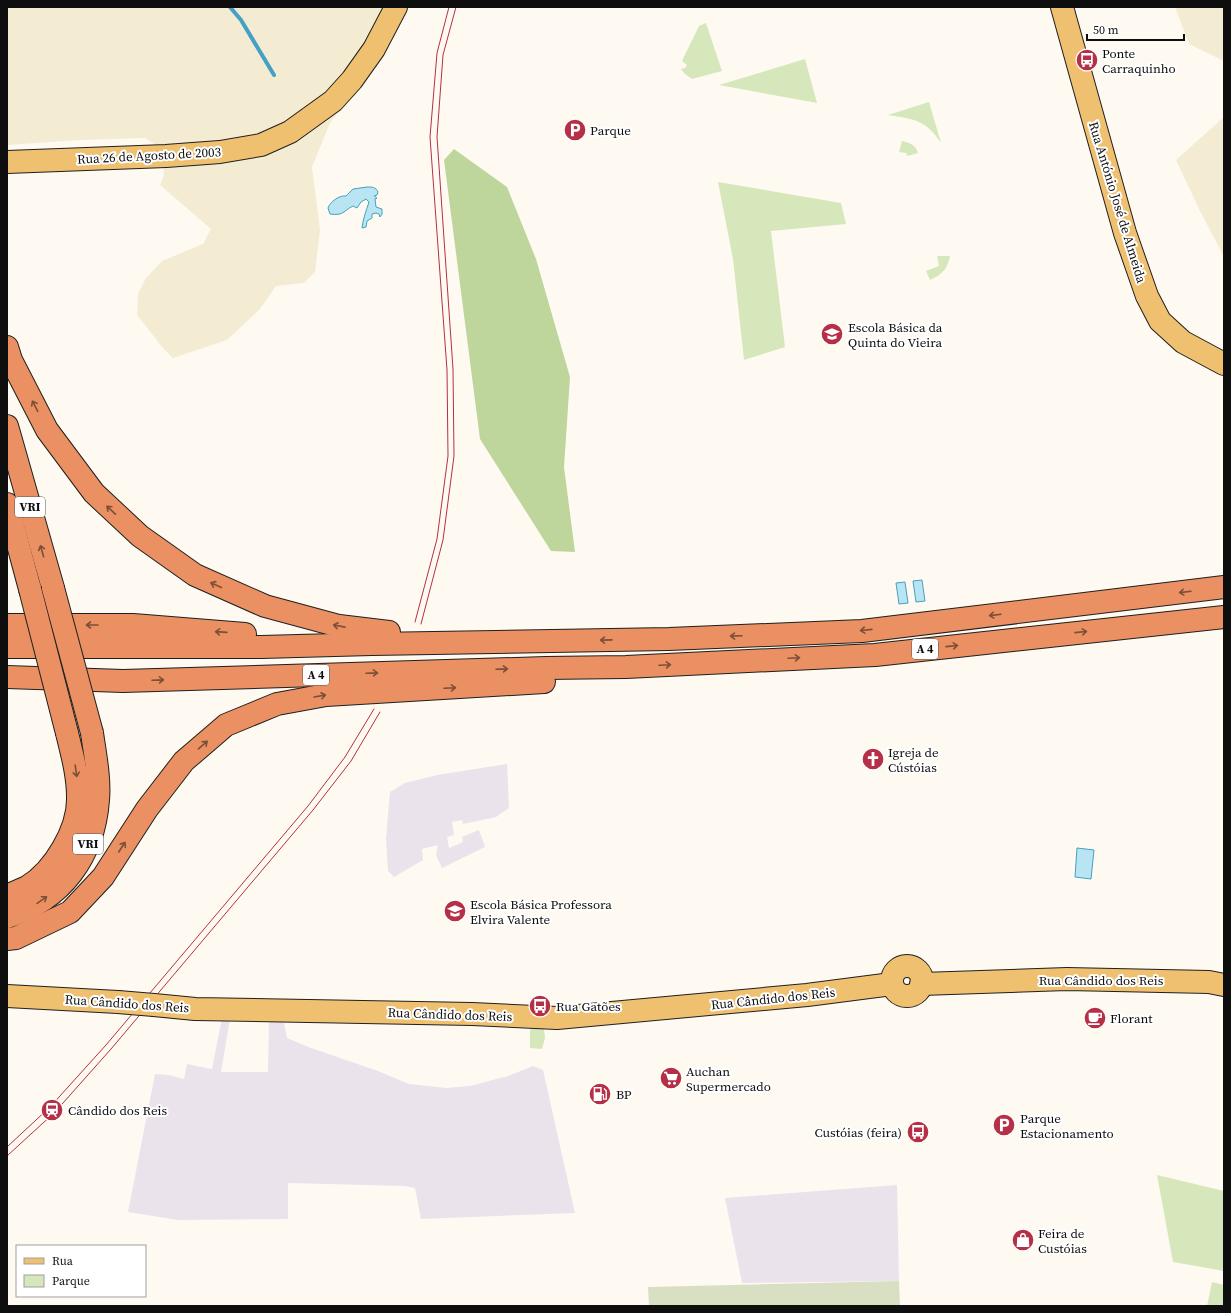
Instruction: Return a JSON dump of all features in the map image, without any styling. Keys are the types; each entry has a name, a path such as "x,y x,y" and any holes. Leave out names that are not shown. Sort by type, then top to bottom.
{"highway":[{"path":"7,347 11,360 47,430 94,493 140,536 195,575 265,606 339,626 475,643"},
{"name":"VRI","path":"7,426 92,733 97,767 98,799 93,829 86,851 71,875 42,902 7,917"},
{"name":"VRI","path":"7,504 68,733 76,768 78,798 74,824 65,846 46,870 27,886 7,896"},
{"name":"A 4","path":"7,647 261,647 475,643 669,639 862,631 1224,587"},
{"name":"A 4","path":"7,677 124,681 538,668 626,667 875,654 1224,617"},
{"path":"7,625 133,625 372,644"},
{"path":"7,939 16,938 70,912 103,877 147,809 184,761 226,725 277,704 326,695 545,682 626,667"},
{"path":"7,690 36,689 124,681"},
{"name":"VRI","path":"47,922 85,883 100,856 107,834 110,799 107,763 92,733"}],"main road":[{"name":"Rua 26 de Agosto de 2003","path":"7,162 166,156 220,152 261,144 290,132 333,101 352,80 374,49 396,7"},
{"name":"Rua António José de Almeida","path":"1062,7 1125,233 1147,296 1160,321 1183,342 1224,364"},
{"name":"Rua Cândido dos Reis","path":"7,996 195,1008 457,1014 558,1018 807,995 892,984 893,974 900,967 905,966 914,968 918,971 922,979 921,984 1067,979 1219,979"}],"shaded area":[{"path":"7,7 405,7 373,67 330,123 312,167 320,230 315,272 304,283 276,286 260,309 227,340 173,358 163,348 137,315 138,294 146,278 162,261 203,244 211,229 160,185 164,175 162,149 145,138 81,140 7,145"},
{"path":"1175,7 1224,7 1224,61 1189,44"},
{"path":"1224,117 1224,257 1176,160"},
{"path":"507,764 509,808 496,817 463,824 462,820 452,822 454,835 447,837 449,848 463,842 462,837 479,830 485,847 442,868 436,855 438,845 422,849 423,860 394,877 388,871 386,839 390,792 405,783 437,775"},
{"path":"222,1018 230,1019 221,1072 268,1072 269,1019 274,1019 284,1023 287,1038 311,1048 378,1071 409,1084 446,1088 470,1086 508,1076 533,1066 543,1070 575,1213 421,1219 415,1188 405,1186 288,1183 288,1219 178,1220 128,1212 155,1074 169,1075 184,1079 187,1064 212,1069"},
{"path":"897,1185 899,1281 742,1283 725,1198"}],"green space":[{"path":"706,23 722,71 692,79 681,69 685,68 687,65 682,61 699,26"},
{"path":"805,59 817,103 719,85"},
{"path":"929,102 941,143 930,129 919,122 888,115"},
{"path":"902,141 916,148 918,153 907,156 906,153 899,152"},
{"path":"454,149 507,187 536,259 570,377 564,467 575,552 551,551 480,439 444,160"},
{"path":"718,182 841,203 846,224 771,231 785,347 744,360 733,259"},
{"path":"937,256 950,256 944,271 930,280 926,271 939,266"},
{"path":"530,1025 542,1027 544,1029 545,1038 542,1049 530,1048"},
{"path":"1157,1175 1224,1191 1224,1271 1173,1262"},
{"path":"899,1281 900,1306 649,1306 648,1287"},
{"path":"1212,1282 1224,1285 1224,1306 1207,1306"}],"water":[{"path":"367,187 375,188 378,192 377,195 374,196 377,198 375,199 376,207 382,209 382,214 380,217 379,214 372,214 372,218 367,221 366,227 362,228 369,202 366,199 361,202 357,208 353,206 341,214 330,214 328,208 335,199 346,196 353,189"},
{"path":"922,580 925,601 916,602 913,581"},
{"path":"905,582 908,603 899,604 896,583"},
{"path":"1077,848 1094,850 1091,879 1075,877"}],"waterway":[{"path":"230,7 241,20 274,75"}],"tram line":[{"path":"415,622 437,539 448,456 447,370 430,137 437,53 449,7"},
{"path":"421,624 443,540 454,456 453,369 437,137 443,55 456,7"},
{"path":"7,1147 50,1107 106,1045 308,806 345,757 374,709"},
{"path":"7,1156 55,1112 111,1049 313,810 351,761 380,712"}],"place":[{"name":"Ponte Carraquinho","path":"1087,60"},
{"name":"Parque","path":"575,130"},
{"name":"Escola Básica da Quinta do Vieira","path":"832,334"},
{"name":"Igreja de Cústóias","path":"873,759"},
{"name":"Escola Básica Professora Elvira Valente","path":"455,911"},
{"name":"Rua Gatões","path":"540,1006"},
{"name":"Florant","path":"1095,1018"},
{"name":"Auchan Supermercado","path":"671,1078"},
{"name":"BP","path":"600,1094"},
{"name":"Cândido dos Reis","path":"52,1110"},
{"name":"Parque Estacionamento","path":"1004,1125"},
{"name":"Custóias (feira)","path":"918,1132"},
{"name":"Feira de Custóias","path":"1023,1240"}]}
